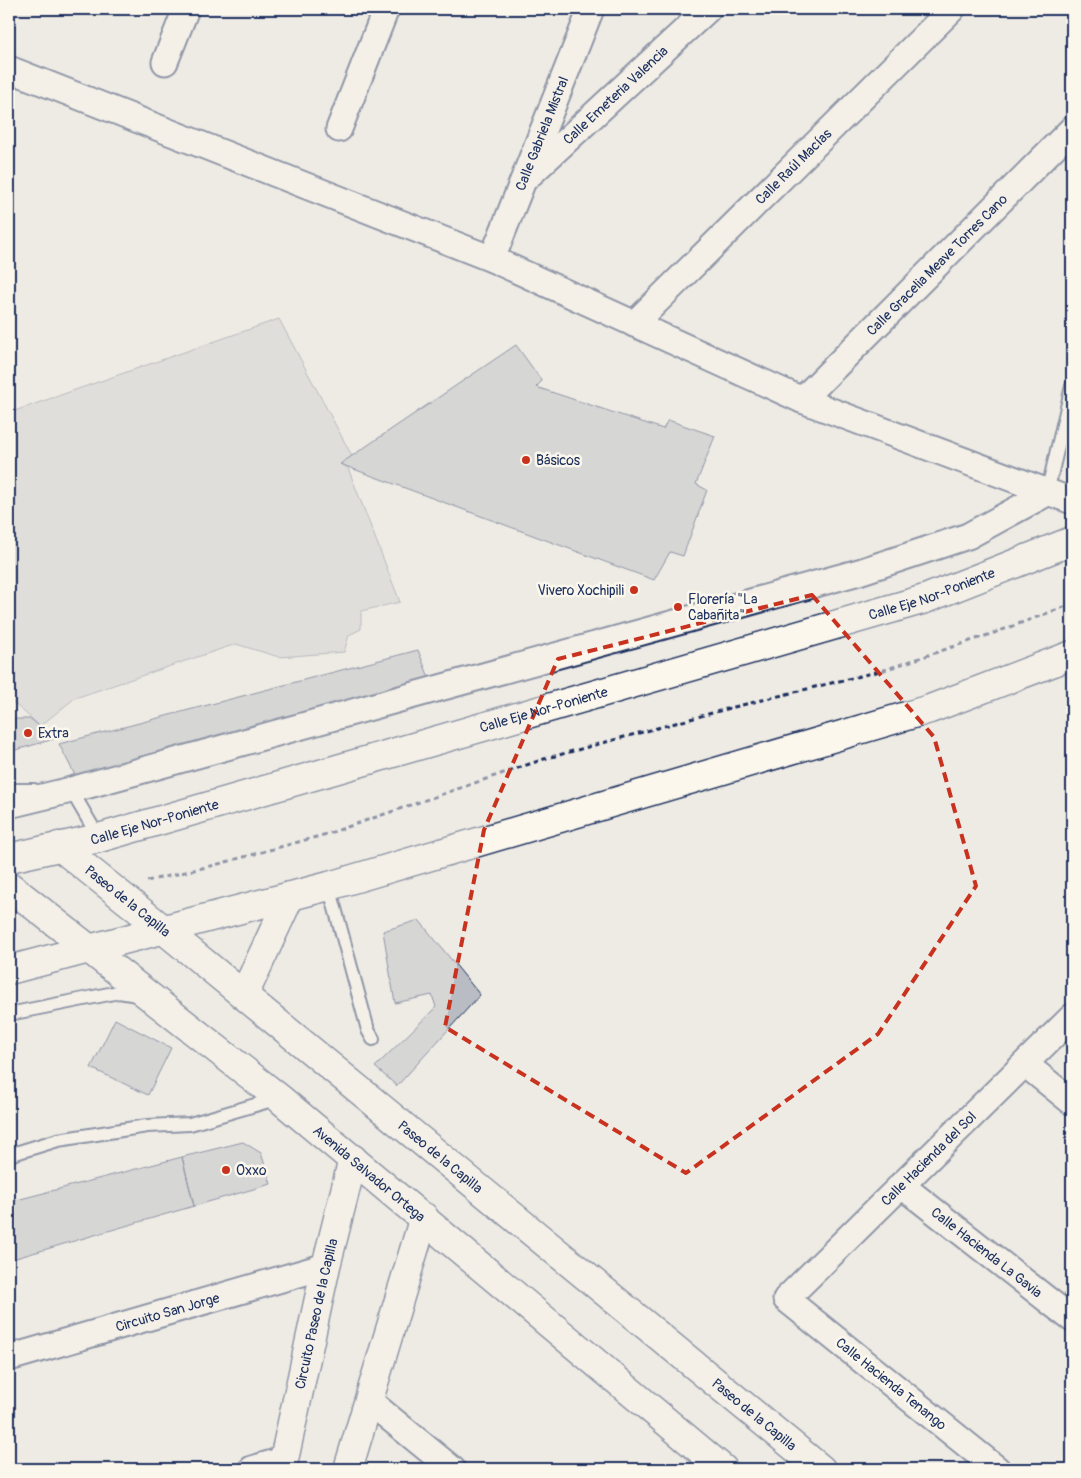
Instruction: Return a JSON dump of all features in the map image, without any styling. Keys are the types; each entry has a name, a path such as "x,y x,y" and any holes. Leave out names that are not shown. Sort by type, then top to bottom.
{"main road":[{"name":"Calle Eje Nor-Poniente","path":"9,858 99,838 925,599 1072,541"},
{"path":"9,970 163,928 329,886 930,709 1072,655"},
{"name":"Paseo de la Capilla","path":"59,846 163,928 821,1469"},
{"name":"Avenida Salvador Ortega","path":"9,886 155,998 279,1098 424,1217 723,1469"},
{"path":"244,995 290,896"},
{"name":"Circuito Paseo de la Capilla","path":"283,1465 326,1266 353,1159"},
{"path":"348,1469 424,1217"}],"street":[{"path":"165,62 186,9"},
{"path":"339,129 386,9"},
{"name":"Calle Gabriela Mistral","path":"492,259 591,9"},
{"name":"Calle Emeteria Valencia","path":"523,181 708,9"},
{"name":"Calle Raúl Macías","path":"634,324 952,9"},
{"path":"9,69 492,259 802,400 1072,501"},
{"name":"Calle Gracelia Meave Torres Cano","path":"802,400 1072,128"},
{"path":"9,805 72,790 859,572 968,536 1047,493"},
{"name":"Calle Hacienda del Sol","path":"786,1299 1072,1017"},
{"path":"1025,1064 1072,1102"},
{"name":"Calle Hacienda La Gavia","path":"901,1186 1072,1320"},
{"name":"Circuito San Jorge","path":"9,1358 326,1266"},
{"name":"Calle Hacienda Tenango","path":"786,1299 997,1469"},
{"path":"369,1400 452,1469"},
{"path":"252,1469 283,1465"}],"lane":[{"path":"1047,493 1072,386"},
{"path":"9,790 72,790 99,838"},
{"path":"329,886 368,1030 373,1039"},
{"path":"9,1014 119,992 155,998"},
{"path":"9,1154 58,1140 147,1126 190,1124 279,1098"}],"path":[{"path":"187,870 215,865 327,834 544,759 734,707 884,670 1072,604"}],"highlighted area":[{"path":"812,595 934,737 976,886 878,1034 686,1173 445,1027 484,830 558,659"}],"shaded area":[{"path":"279,319 352,456 341,464 348,468 400,602 361,611 361,629 349,635 344,652 279,657 236,644 75,698 40,726 9,699 9,413"}],"building":[{"name":"Básicos","path":"516,345 542,381 536,387 663,429 668,420 715,436 696,484 707,490 683,556 670,552 654,580 340,464"},
{"path":"418,650 432,685 77,779 59,744"},
{"name":"Extra","path":"9,715 13,719 31,719 54,739 9,752"},
{"path":"419,920 480,995 397,1086 375,1067 436,1007 432,995 395,1003 383,931"},
{"path":"115,1019 171,1048 148,1095 91,1068"},
{"name":"Oxxo","path":"243,1142 261,1153 271,1184 194,1206 182,1157"},
{"path":"182,1157 194,1206 9,1260 9,1202"}],"place":[{"name":"Básicos","path":"526,460"},
{"name":"Vivero Xochipili","path":"634,590"},
{"name":"Florería \"La Cabañita\"","path":"678,607"},
{"name":"Extra","path":"28,733"},
{"name":"Oxxo","path":"226,1170"}]}
